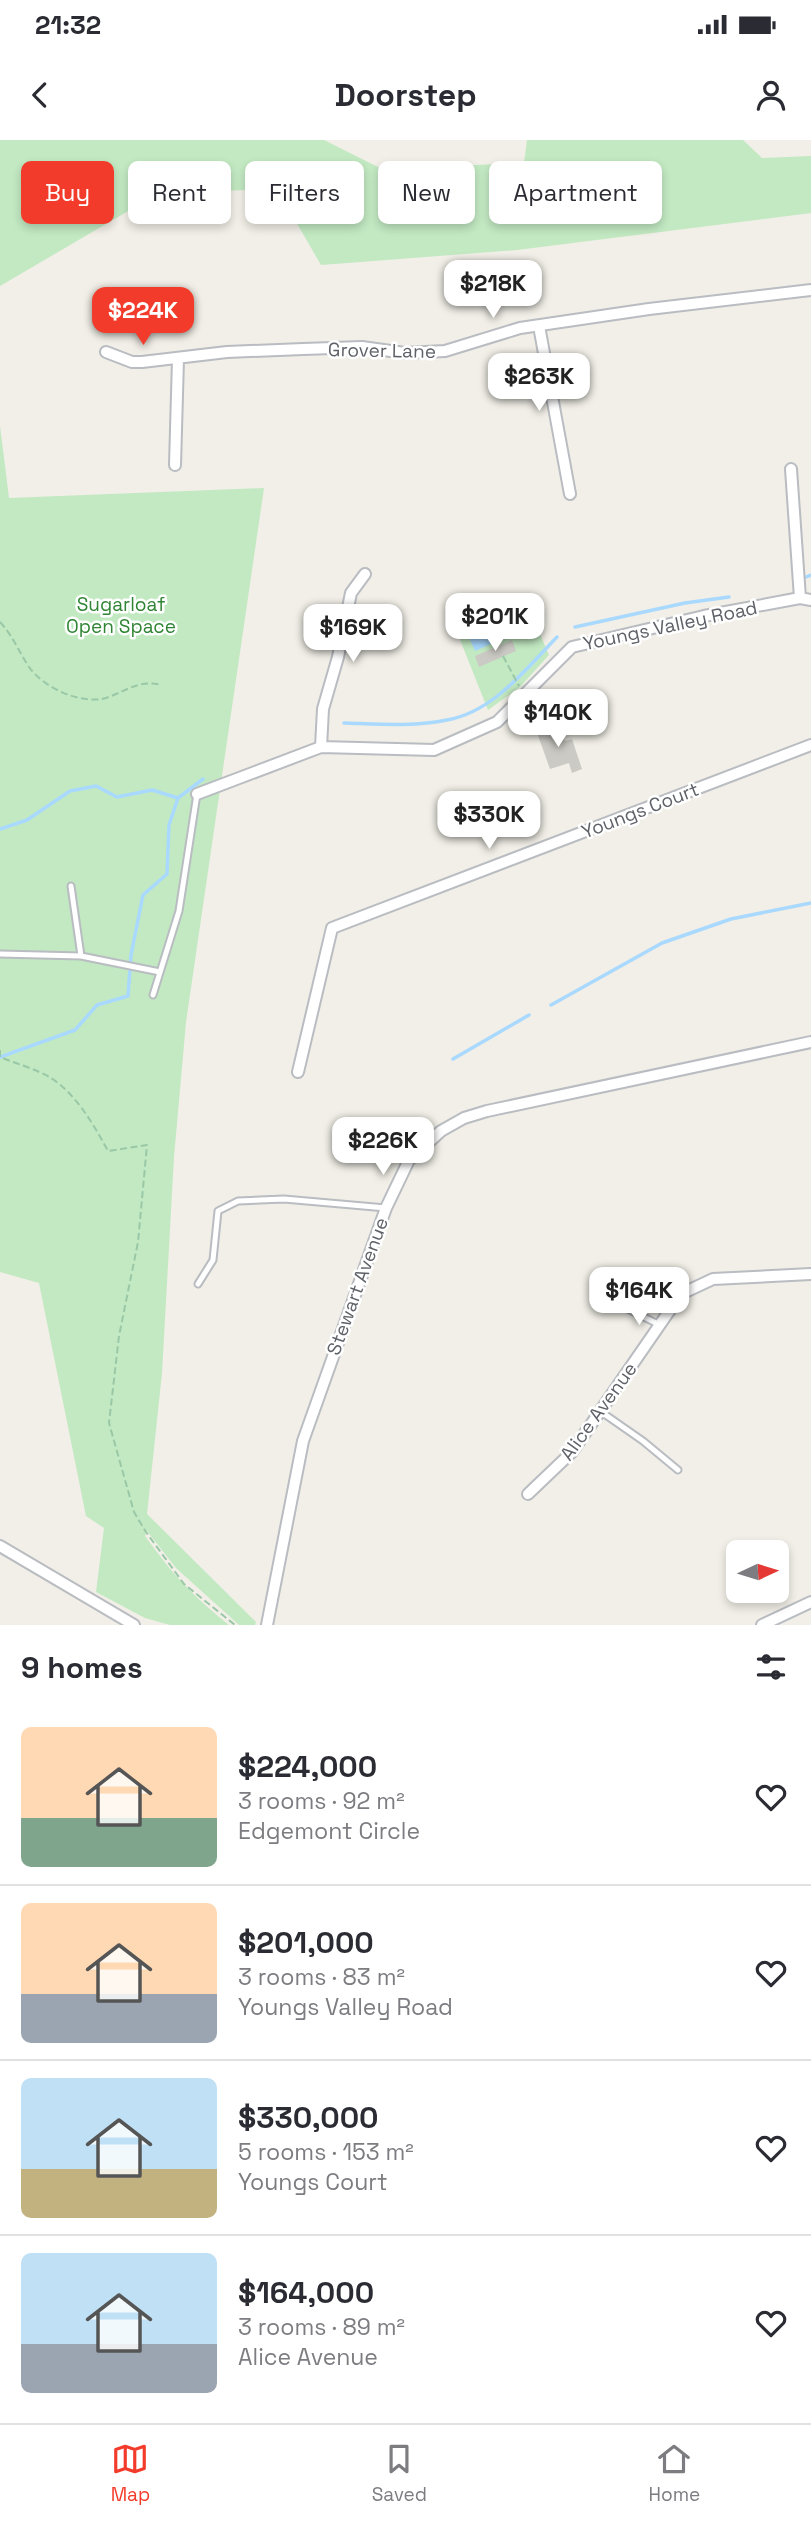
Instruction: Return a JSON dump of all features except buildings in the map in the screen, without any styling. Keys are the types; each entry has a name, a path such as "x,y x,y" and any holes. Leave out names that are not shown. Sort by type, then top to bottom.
{"street":[{"name":"Grover Lane","path":"106,352 132,362 227,352 303,349 362,347 405,353 445,351 520,328 649,309 811,290"},
{"path":"539,326 570,494"},
{"path":"175,465 178,359"},
{"path":"791,470 806,599"},
{"path":"321,747 323,709 338,657 351,593 365,574"},
{"name":"Youngs Valley Road","path":"197,794 321,747 434,750 497,722 572,647 704,616 806,599"},
{"name":"Youngs Court","path":"299,1072 332,928 811,745"},
{"name":"Stewart Avenue","path":"267,1625 303,1441 386,1208 409,1160 441,1131 464,1118 487,1111 811,1042"},
{"name":"Alice Avenue","path":"528,1494 572,1452 681,1294 713,1279 811,1274"},
{"path":"0,1546 134,1625"},
{"path":"762,1625 811,1602"}],"lane":[{"path":"153,995 179,911 197,794"},
{"path":"71,886 81,956"},
{"path":"0,954 81,956 160,972"},
{"path":"198,1284 213,1260 218,1211 237,1201 284,1199 386,1208"},
{"path":"595,1293 660,1325"},
{"path":"600,1411 678,1470"}],"path":[{"path":"0,622 38,678 78,699 108,697 125,688 151,682 162,685"},
{"path":"503,656 517,685"},
{"path":"0,1050 1,1057 49,1077 66,1089 108,1151 148,1145 138,1242 119,1336 109,1423 134,1513 184,1584 235,1625"}],"green space":[{"path":"0,140 324,140 378,167 378,224 475,224 475,165 489,164 489,224 662,224 662,161 524,161 527,140 743,140 762,158 811,156 811,213 517,250 321,265 297,224 364,224 364,161 245,161 245,190 231,191 231,161 128,161 128,211 114,219 114,161 21,161 21,224 106,224 0,286"},
{"name":"Sugarloaf Open Space","path":"0,426 9,498 264,488 186,1022 174,1157 162,1373 147,1514 256,1622 255,1625 239,1625 176,1568 147,1531 145,1536 174,1573 229,1625 170,1625 145,1618 96,1592 104,1528 86,1516 39,1283 0,1272"},
{"path":"511,601 527,603 549,655 520,687 488,710 455,627"}],"water":[{"path":"504,619 511,635 475,651 468,635"}],"waterway":[{"path":"806,577 811,575"},
{"path":"575,627 685,603 729,597"},
{"path":"344,723 422,724 464,715 508,688 557,637"},
{"path":"0,829 27,820 70,791 96,786 117,797 152,790 178,798 203,779"},
{"path":"0,1057 75,1030 97,1005 128,996 131,955 143,895 167,874 169,825 178,798"},
{"path":"551,1005 662,943 731,919 811,903"},
{"path":"453,1059 529,1015"}]}
